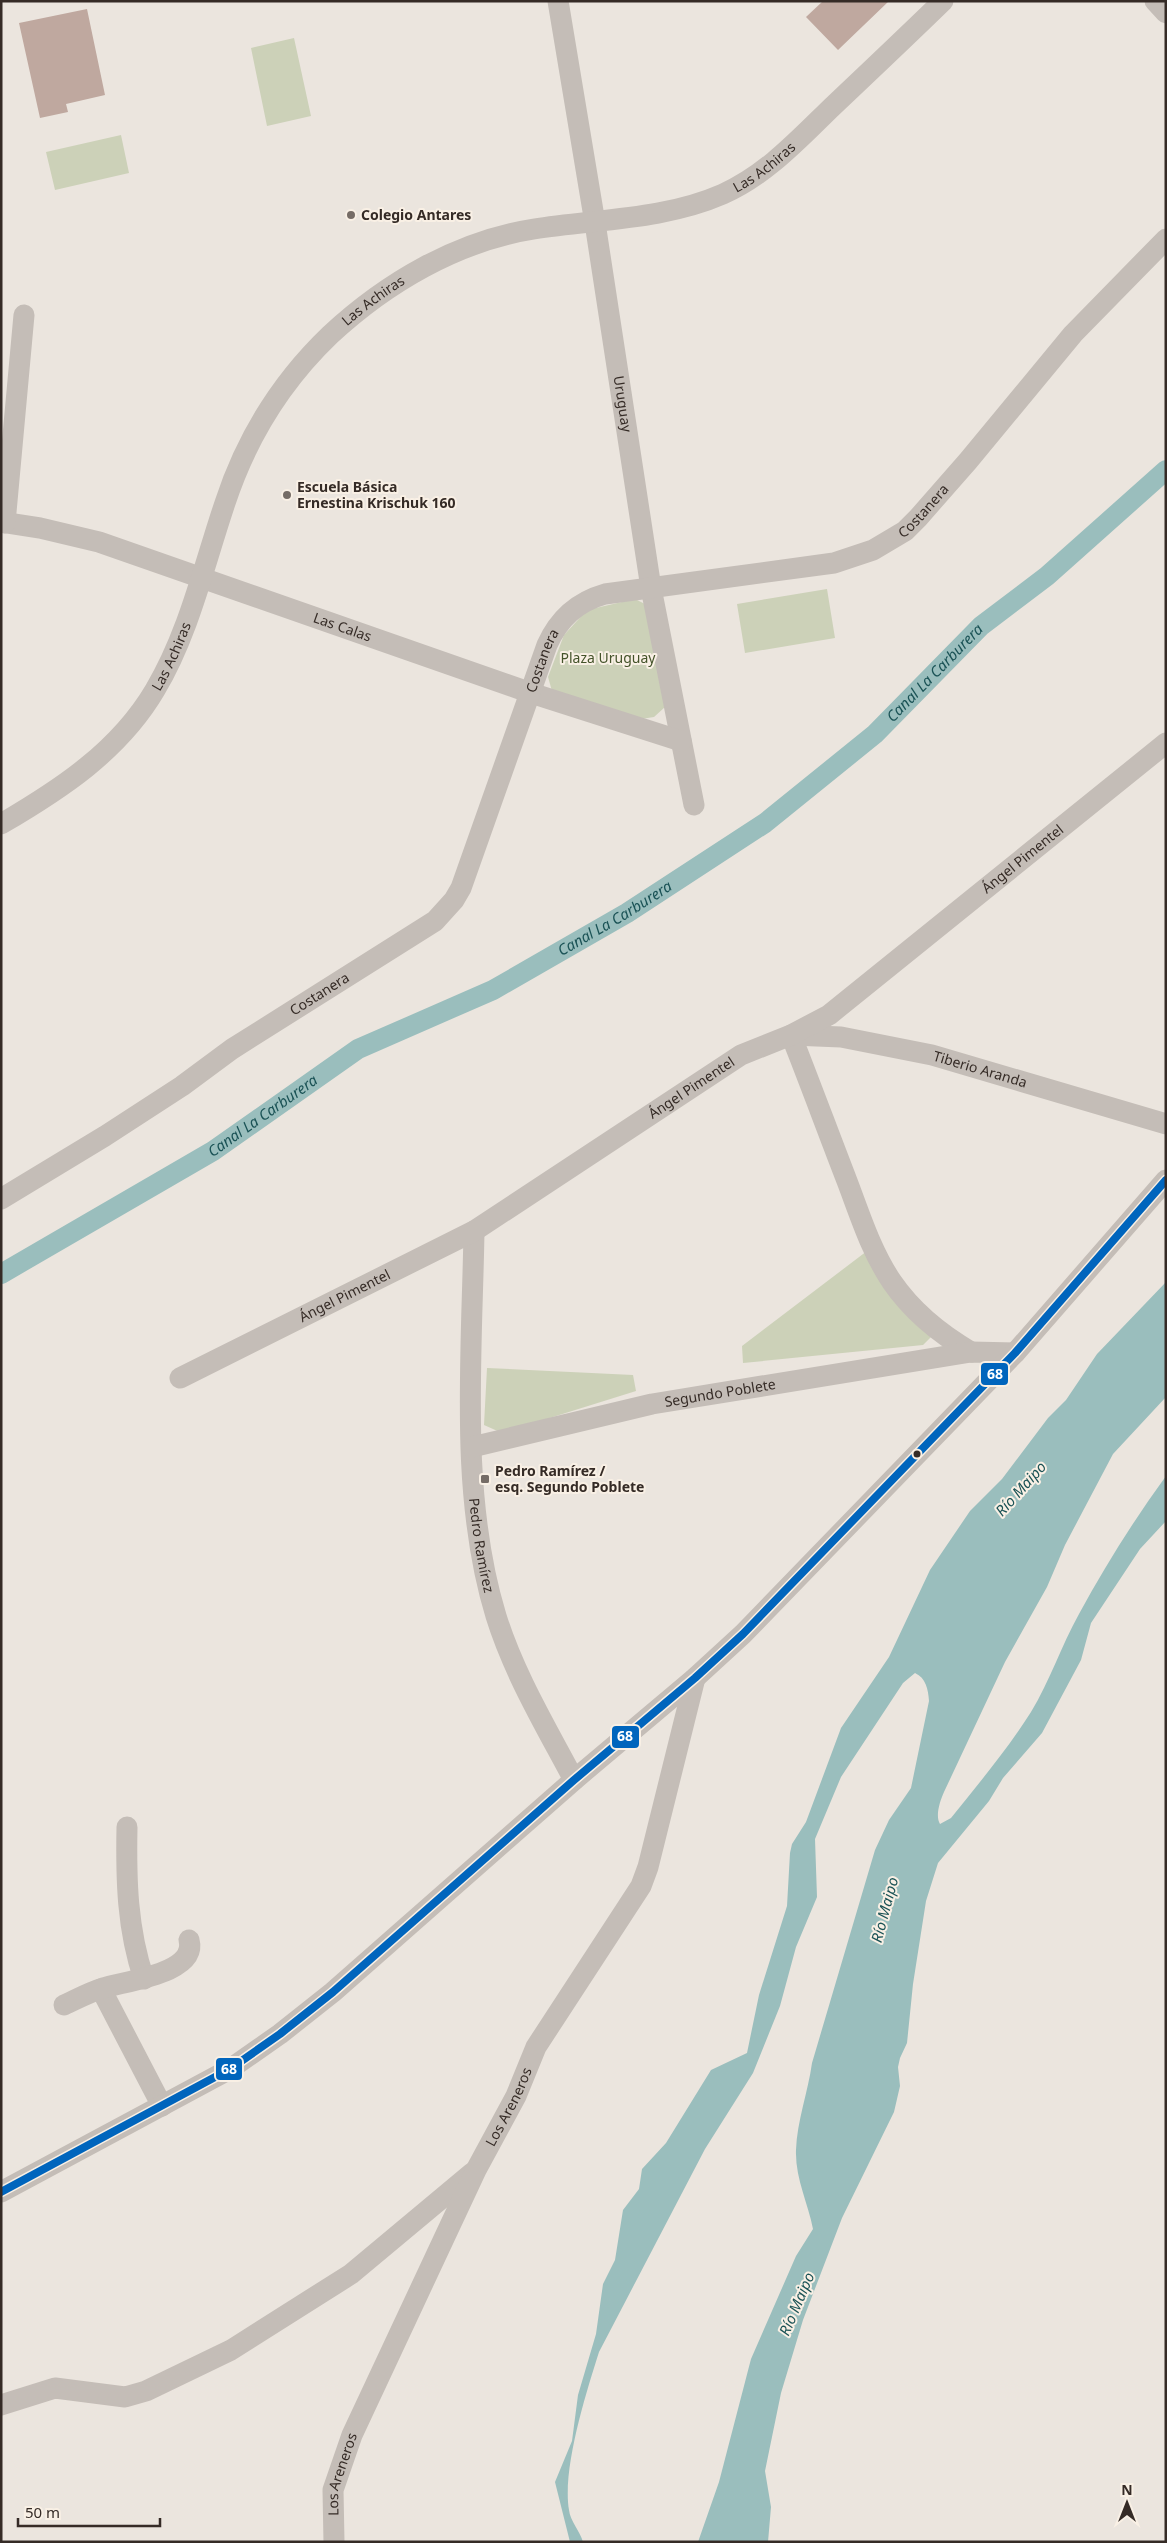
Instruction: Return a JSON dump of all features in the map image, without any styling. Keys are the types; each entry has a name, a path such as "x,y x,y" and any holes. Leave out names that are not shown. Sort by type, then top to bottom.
{"street":[{"name":"Uruguay","path":"558,1 595,223 651,588 694,805"},
{"name":"Las Achiras","path":"1,824 75,778 93,763 130,725 155,690 169,664 201,577 234,478 255,432 289,379 346,321 386,290 408,276 478,243 537,228 595,223 682,207 716,196 742,184 759,173 792,146 942,1"},
{"path":"1155,1 1166,12"},
{"name":"Costanera","path":"1,1199 105,1136 182,1086 232,1049 435,921 454,900 461,888 553,632 571,610 593,597 834,564 854,558 890,541 918,518 968,462 1073,334 1166,240"},
{"path":"3,522 24,315"},
{"name":"Las Calas","path":"3,522 99,542 531,693 681,741"},
{"name":"Ángel Pimentel","path":"180,1378 474,1231 542,1189 728,1063 755,1048 792,1035 834,1011 1166,743"},
{"path":"792,1035 865,1229 884,1269 901,1294 921,1315 953,1341 971,1352"},
{"name":"Tiberio Aranda","path":"792,1035 841,1037 932,1055 1166,1124"},
{"path":"1,2192 230,2069 287,2028 333,1992 574,1780 695,1678 744,1634 1014,1353 1166,1180"},
{"name":"Pedro Ramírez","path":"474,1231 471,1389 472,1447 482,1554 496,1616 517,1671 574,1780"},
{"name":"Segundo Poblete","path":"472,1447 652,1404 971,1352 1014,1353"},
{"name":"Los Areneros","path":"334,2542 333,2490 352,2435 476,2170 516,2096 536,2047 641,1886 648,1867 695,1678"},
{"path":"127,1827 128,1912 144,1979"},
{"path":"64,2005 100,1988 144,1979 166,1971 186,1958 190,1950 189,1940"},
{"path":"100,1988 162,2106"},
{"path":"1,2405 55,2388 125,2397 146,2391 231,2350 351,2274 476,2170"}],"green space":[{"path":"294,38 311,116 267,126 251,48"},
{"path":"121,135 129,173 55,190 46,152"},
{"path":"827,589 835,638 745,653 737,604"},
{"name":"Plaza Uruguay","path":"635,599 647,605 665,707 654,717 641,719 552,691 548,677 564,635 587,610"},
{"path":"867,1251 932,1336 923,1345 743,1363 742,1346"},
{"path":"487,1368 633,1375 636,1391 502,1433 484,1425"}],"water":[{"name":"Río Maipo","path":"1166,1282 1166,1397 1113,1454 1065,1545 1047,1587 1005,1662 944,1792 938,1813 940,1824 951,1818 1022,1726 1044,1688 1089,1596 1120,1543 1166,1476 1166,1521 1140,1549 1091,1623 1081,1660 1042,1733 1003,1778 989,1801 938,1863 926,1901 913,1984 907,2043 898,2067 900,2086 894,2112 842,2218 803,2320 781,2393 765,2471 771,2507 768,2542 698,2542 719,2482 751,2359 796,2256 813,2229 796,2160 798,2128 812,2063 875,1850 889,1820 911,1788 929,1701 926,1684 915,1673 903,1683 841,1777 815,1839 817,1897 796,1947 780,2006 753,2073 705,2149 599,2352 576,2431 569,2474 570,2514 583,2542 570,2542 555,2482 572,2441 578,2395 596,2334 603,2284 615,2260 623,2210 639,2189 642,2169 666,2143 711,2070 747,2053 759,1995 787,1906 792,1844 806,1822 841,1728 889,1657 930,1570 970,1511 1002,1479 1048,1418 1066,1400 1097,1354"}],"building":[{"path":"823,1 889,1 838,50 806,17"},
{"path":"87,9 105,95 66,104 68,112 40,118 19,23"}],"waterway":[{"name":"Canal La Carburera","path":"1,1274 213,1151 358,1049 493,990 627,913 765,823 875,734 981,626 1047,576 1166,470"}],"transit line":[{"name":"68","path":"1,2192 230,2069 280,2034 333,1992 574,1780 695,1678 743,1634 1015,1353 1166,1180"}],"place":[{"name":"Colegio Antares","path":"351,215"},
{"name":"Escuela Básica Ernestina Krischuk 160","path":"287,495"},
{"name":"Pedro Ramírez / esq. Segundo Poblete","path":"485,1479"}]}
